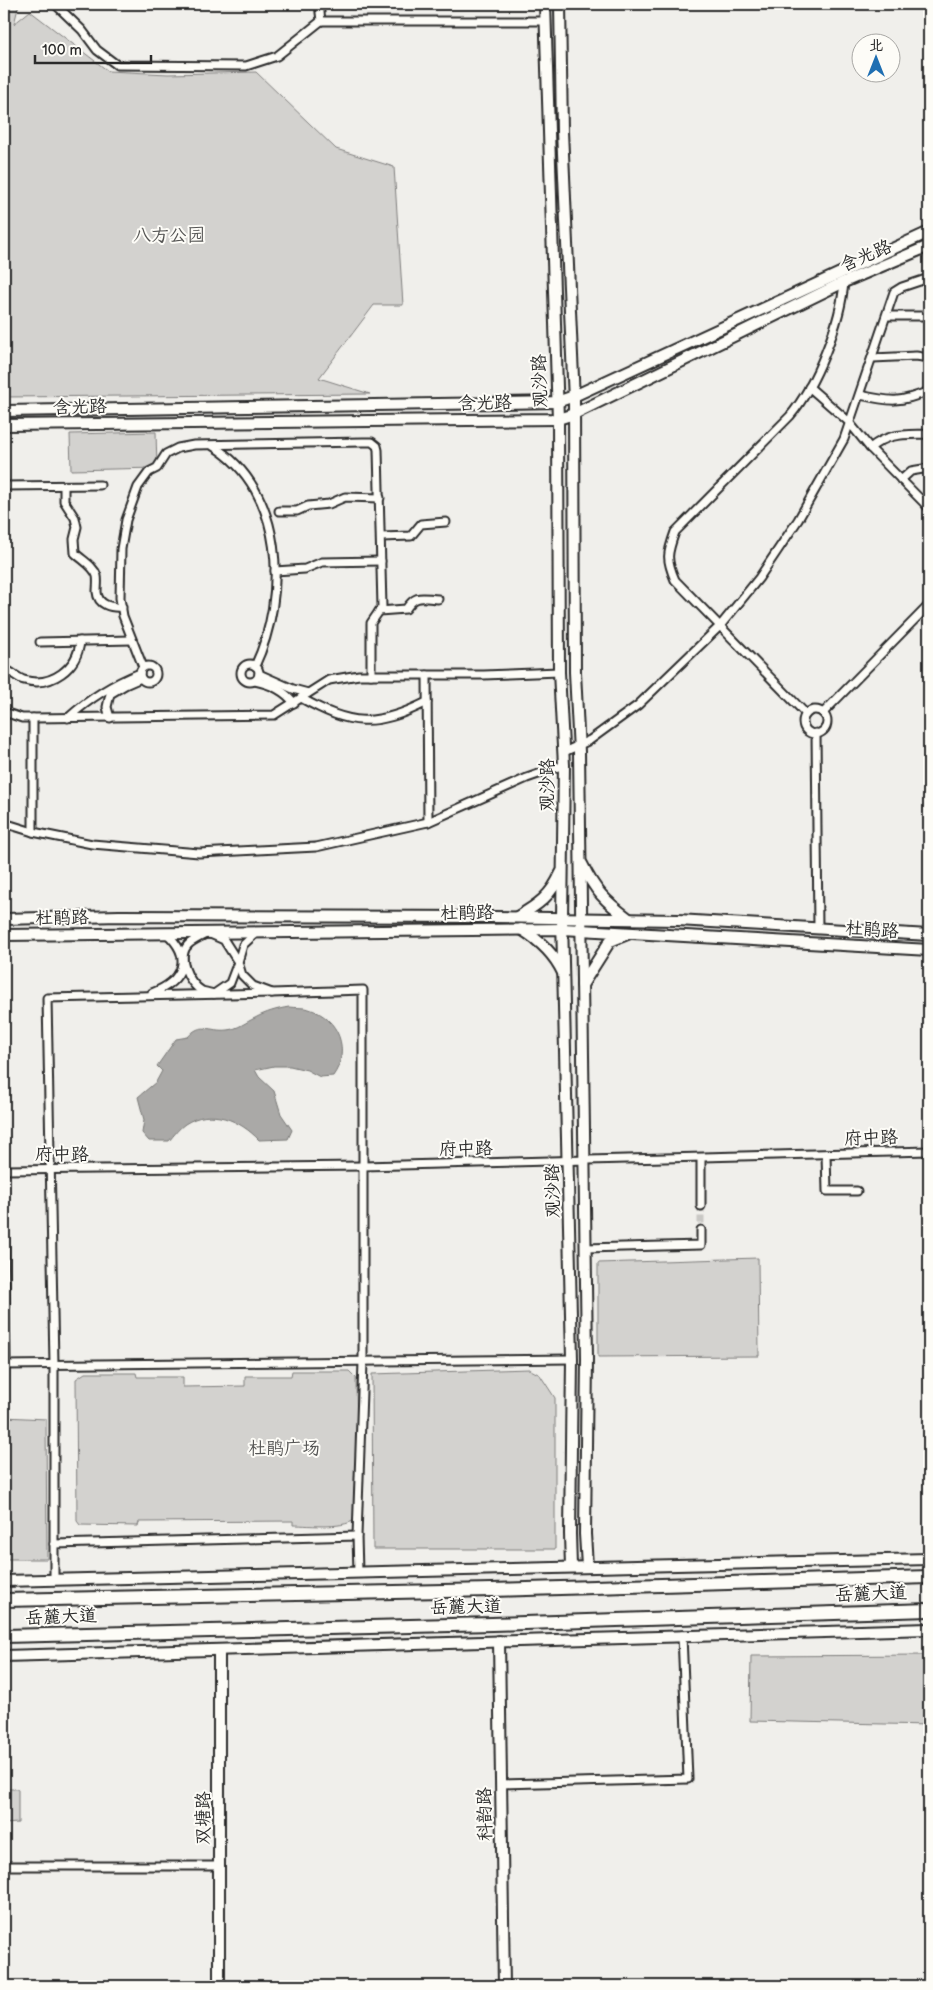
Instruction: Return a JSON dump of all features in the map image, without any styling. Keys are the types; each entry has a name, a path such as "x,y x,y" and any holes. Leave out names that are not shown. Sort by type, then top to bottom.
{"highway":[{"name":"岳麓大道","path":"4,1600 482,1590 929,1577"},
{"name":"岳麓大道","path":"4,1636 492,1624 929,1610"}],"main road":[{"name":"观沙路","path":"545,4 558,419 559,672 564,752 562,923 572,1359 571,1567"},
{"name":"观沙路","path":"560,4 562,131 574,396 575,672 579,745 587,1359 585,1534 587,1566"},
{"name":"含光路","path":"4,411 557,402 574,396 929,232"},
{"name":"含光路","path":"4,425 558,419 574,414 844,282 929,246"},
{"path":"580,860 592,884 612,906 629,919"},
{"path":"517,917 537,906 554,888 562,870"},
{"name":"杜鹃路","path":"4,919 119,916 517,917 562,923 581,929 929,950"},
{"name":"杜鹃路","path":"4,935 522,929 562,923 580,918 818,928 929,935"},
{"path":"522,929 549,951 564,975"},
{"path":"582,985 610,941 622,935 636,932"},
{"path":"4,1581 929,1559"},
{"path":"4,1656 929,1629"},
{"name":"科韵路","path":"499,1641 504,1986"},
{"name":"双塘路","path":"219,1650 219,1986"}],"street":[{"path":"55,4 82,30 98,50 117,65 246,66 277,56 321,21 545,21"},
{"path":"319,4 321,21"},
{"path":"564,752 590,740 638,705 720,626 759,578 798,520 844,439 894,292 902,287 929,278"},
{"path":"806,714 675,580 668,564 670,547 675,532 790,416 803,400 819,368 843,303 844,282"},
{"path":"887,316 929,316"},
{"path":"873,358 916,356 929,358"},
{"path":"809,387 850,424 870,448 929,508"},
{"path":"860,395 880,400 903,401 929,391"},
{"path":"870,448 888,436 929,434"},
{"path":"142,673 123,616 121,549 126,520 138,488 149,472 157,468 166,454 178,448 194,445 372,442 378,446 382,607 371,623 371,675"},
{"path":"213,446 227,454 243,470 263,505 272,538 275,594 270,623 263,648 255,666 257,678 284,692 294,703"},
{"path":"901,480 911,471 929,468"},
{"path":"4,486 100,485"},
{"path":"64,486 64,501 75,518 77,527 74,539 75,552 92,567 97,576 97,595 102,602 112,608 122,607"},
{"path":"279,511 304,510 308,506 329,504 345,497 380,498"},
{"path":"380,537 411,536 421,524 446,522"},
{"path":"275,571 305,569 322,562 381,561"},
{"path":"379,611 406,609 411,600 416,598 438,599"},
{"path":"823,713 929,605"},
{"path":"40,642 132,640"},
{"path":"4,669 23,680 47,680 66,671 75,661 80,641"},
{"path":"255,666 248,664 243,667 241,672 245,681 250,683 257,678"},
{"path":"4,712 22,718 274,715 329,680 359,675 484,675 559,672"},
{"path":"110,718 107,707 110,694 142,673"},
{"path":"68,718 94,697 115,684 142,673"},
{"path":"426,675 428,822"},
{"path":"257,678 308,693"},
{"path":"301,698 351,720 396,716 427,702"},
{"path":"812,710 819,710 823,713 827,722 824,729 816,733 810,733 804,728 803,721 806,714 812,710"},
{"path":"33,718 33,832"},
{"path":"816,733 818,928"},
{"path":"4,823 33,832 92,844 199,853 316,847 428,822 527,778 564,765"},
{"path":"166,933 177,943 183,956 186,971 192,982 202,991 214,994 230,983 243,945 257,932"},
{"path":"146,996 173,983 182,970 183,956 188,944 208,933 224,940 238,962 242,975 253,986 272,993"},
{"path":"54,1580 54,1364 47,998 363,990 363,1362 357,1536 358,1572"},
{"name":"府中路","path":"4,1170 584,1162 929,1151"},
{"path":"826,1154 827,1191 857,1191"},
{"path":"701,1158 701,1206"},
{"path":"585,1248 701,1245 701,1230"},
{"path":"4,1234 5,1365 572,1359"},
{"path":"54,1544 357,1536"},
{"path":"501,1784 688,1779 682,1635"},
{"path":"4,1866 220,1866"}],"green space":[{"name":"八方公园","path":"4,4 19,4 14,24 30,11 108,71 168,74 256,72 336,149 394,167 403,305 374,305 319,378 370,394 4,397"},
{"path":"156,432 157,468 71,470 70,434"},
{"path":"758,1258 759,1356 598,1357 598,1263"},
{"path":"529,1369 540,1375 555,1398 555,1549 373,1549 372,1374"},
{"name":"杜鹃广场","path":"292,1371 349,1371 356,1378 358,1517 353,1521 346,1524 328,1526 293,1525 293,1521 139,1522 138,1526 80,1525 77,1521 76,1379 85,1373 136,1373 137,1377 183,1377 183,1387 245,1386 245,1376 291,1376"},
{"path":"4,1417 46,1419 47,1559 4,1559"},
{"path":"929,1655 929,1725 750,1721 751,1656"},
{"path":"4,1789 18,1789 18,1823 4,1824"}],"shaded area":[{"path":"289,1007 309,1009 319,1013 328,1020 339,1036 341,1056 333,1076 320,1077 307,1070 290,1066 274,1066 255,1070 259,1077 274,1091 281,1114 292,1130 288,1139 259,1140 234,1122 215,1116 195,1119 185,1124 169,1141 149,1141 142,1133 144,1120 138,1097 156,1082 162,1071 157,1066 176,1039 188,1037 197,1029 202,1028 231,1029 267,1012"}],"tunnel":[{"path":"701,1206 701,1230"}]}
